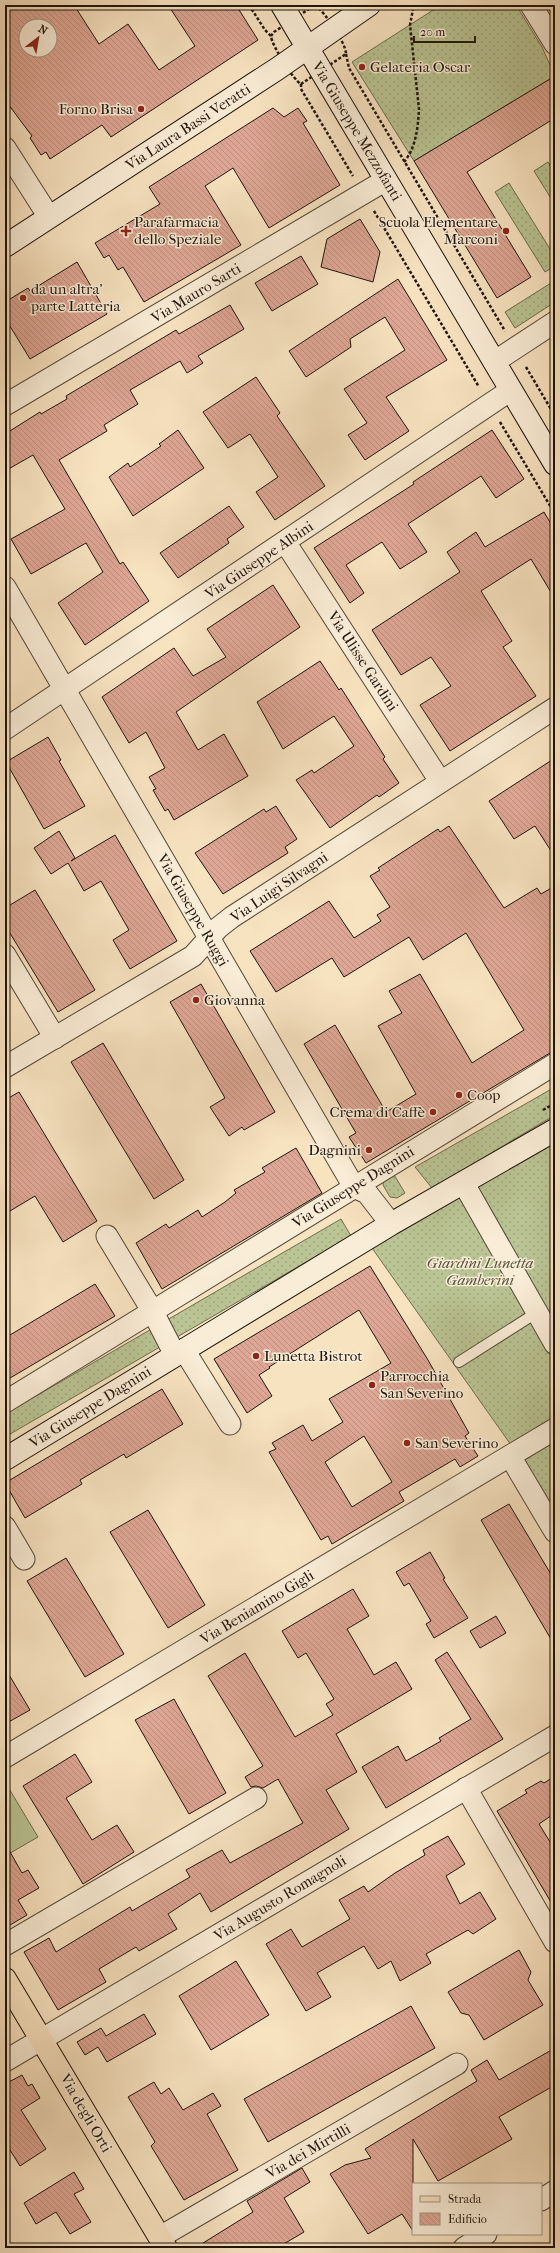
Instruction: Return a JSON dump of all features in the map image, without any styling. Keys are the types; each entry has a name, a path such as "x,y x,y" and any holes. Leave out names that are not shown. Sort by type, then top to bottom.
{"main road":[{"name":"Via degli Orti","path":"5,1979 163,2243"}],"street":[{"name":"Via Giuseppe Mezzofanti","path":"282,5 555,464"},
{"name":"Via Laura Bassi Veratti","path":"5,246 308,47 369,5"},
{"path":"531,5 555,44"},
{"path":"5,148 49,217"},
{"name":"Via Mauro Sarti","path":"5,405 386,180"},
{"path":"494,362 555,322"},
{"name":"Via Giuseppe Albini","path":"5,728 65,690 511,390"},
{"name":"Via Ulisse Gardini","path":"285,542 440,780"},
{"name":"Via Giuseppe Ruggi","path":"5,587 354,1187 367,1192 391,1224"},
{"name":"Via Luigi Silvagni","path":"5,1067 193,956 209,938 232,917 440,780 555,708"},
{"path":"5,956 55,1038"},
{"name":"Via Giuseppe Dagnini","path":"5,1402 555,1064"},
{"name":"Via Giuseppe Dagnini","path":"5,1459 391,1224 464,1184 555,1130"},
{"path":"464,1184 555,1344"},
{"path":"107,1236 179,1352 230,1424"},
{"name":"Via Beniamino Gigli","path":"5,1757 555,1429"},
{"path":"510,1456 555,1532"},
{"path":"5,1527 24,1559"},
{"name":"Via Augusto Romagnoli","path":"5,2061 555,1736"},
{"path":"466,1788 555,1942"},
{"path":"5,1945 256,1798"},
{"name":"Via dei Mirtilli","path":"163,2243 457,2064"},
{"path":"542,2199 555,2191"},
{"path":"464,2248 484,2235"}],"lane":[{"path":"459,1362 536,1313"}],"path":[{"path":"249,5 265,30 271,36 273,44"},
{"path":"310,8 315,5 320,9"},
{"path":"404,162 411,151 418,122 419,110 410,25 413,9"},
{"path":"271,36 274,32"},
{"path":"346,48 348,68 506,333"},
{"path":"341,59 346,54"},
{"path":"295,79 303,83 301,89 354,178"},
{"path":"372,207 466,365"},
{"path":"523,362 555,416"},
{"path":"496,416 555,514"}],"green space":[{"path":"441,5 516,5 542,47 555,76 414,161 352,62"},
{"path":"548,162 555,173 555,205 534,171"},
{"path":"509,183 555,257 555,266 545,272 495,192"},
{"path":"551,283 555,288 555,302 515,328 505,312"},
{"path":"555,1087 555,1115 432,1188 415,1167"},
{"name":"Giardini Lunetta Gamberini","path":"555,1141 555,1519 511,1445 372,1248"},
{"path":"393,1173 405,1193 397,1198 390,1197 383,1185 384,1179"},
{"path":"341,1219 351,1236 5,1437 5,1414"},
{"path":"5,1782 38,1837 5,1856"}],"building":[{"path":"5,5 74,5 99,44 128,24 159,70 195,46 168,5 236,5 258,40 111,137 102,125 50,159 46,152 41,155 30,138 32,136 5,100"},
{"path":"555,76 555,118 467,172 531,277 497,298 414,161"},
{"path":"273,108 284,117 298,108 307,121 303,123 340,185 269,228 233,168 205,186 241,245 144,302 123,267 118,270 109,255 104,258 95,243 160,204 149,187"},
{"path":"360,219 380,252 373,282 321,267 327,239"},
{"path":"301,256 318,284 272,311 255,283"},
{"path":"77,262 107,314 30,359 5,318 5,302 28,288 30,291"},
{"path":"398,279 447,360 386,397 409,431 365,460 348,435 367,423 344,389 405,350 385,317 350,339 351,347 306,377 289,351"},
{"path":"230,305 244,329 198,356 203,363 187,373 180,361 130,390 138,404 104,425 107,431 59,460 120,564 123,562 149,601 85,645 58,603 103,572 86,543 31,574 11,539 65,509 33,455 5,471 5,434 40,412 41,414 67,399 66,396 176,330 179,334"},
{"path":"256,377 280,413 277,416 325,486 275,520 256,492 278,477 250,434 228,448 203,412"},
{"path":"178,430 204,468 133,516 109,477 128,463 130,467 161,446 159,444"},
{"path":"492,430 524,479 496,498 481,476 408,524 427,552 400,569 382,542 346,565 364,593 350,603 314,548 414,484 413,482"},
{"path":"229,506 244,527 227,539 229,543 178,578 160,553"},
{"path":"544,512 555,531 555,599 531,559 481,591 512,641 503,647 536,696 450,751 420,705 451,686 431,657 401,675 372,630 460,572 447,552 476,532 485,547"},
{"path":"273,585 300,627 176,712 198,750 224,734 248,776 174,820 168,809 165,811 153,790 156,789 149,777 165,768 146,732 129,743 102,697 174,648 193,676 226,657 207,629"},
{"path":"320,661 339,690 341,688 385,757 383,759 399,783 379,797 377,795 330,828 296,780 312,770 314,773 354,746 334,716 283,749 257,702"},
{"path":"48,737 61,760 59,761 85,806 44,829 6,762"},
{"path":"555,758 555,857 535,826 514,839 489,801"},
{"path":"276,806 297,839 285,847 288,853 223,894 195,853 264,809 266,812"},
{"path":"449,826 504,908 537,888 541,894 555,886 555,1050 366,1163 349,1137 356,1133 304,1044 335,1025 386,1112 416,1094 378,1026 402,1013 389,991 420,974 472,1063 524,1030 466,933 423,960 409,937 344,977 332,958 276,992 250,951 329,901 354,938 381,921 377,915 390,907 370,876 380,870 378,868 438,829 440,832"},
{"path":"59,831 75,858 71,861 115,835 177,941 130,969 113,940 129,930 101,881 84,891 68,863 51,874 34,848"},
{"path":"35,890 95,990 58,1012 5,925 5,908"},
{"path":"201,984 275,1112 244,1130 242,1127 229,1136 210,1107 225,1098 170,1002"},
{"path":"103,1043 184,1180 154,1199 71,1062"},
{"path":"19,1092 97,1221 63,1242 35,1196 5,1214 5,1100"},
{"path":"296,1148 322,1193 162,1289 136,1243 166,1224 169,1228 198,1210 202,1217 236,1193 234,1190 265,1172 262,1168"},
{"path":"370,1266 428,1360 469,1433 465,1436 478,1456 460,1467 455,1459 399,1492 404,1501 332,1544 328,1536 321,1540 269,1452 276,1449 272,1443 303,1425 312,1441 343,1422 329,1399 391,1363 359,1310 269,1367 270,1368 259,1375 272,1396 247,1413 214,1359","holes":["364,1436 392,1482 352,1507 325,1462"]},
{"path":"95,1284 115,1316 5,1381 5,1338"},
{"path":"162,1389 183,1424 126,1458 124,1454 80,1480 82,1484 25,1518 5,1483"},
{"path":"509,1504 555,1581 555,1646 481,1520"},
{"path":"148,1510 205,1605 168,1628 110,1532"},
{"path":"430,1552 445,1578 443,1579 468,1618 434,1638 426,1624 431,1621 409,1583 404,1586 396,1572"},
{"path":"66,1558 124,1654 85,1677 27,1581"},
{"path":"353,1589 369,1616 347,1629 374,1675 396,1662 412,1689 336,1734 357,1772 326,1790 349,1829 211,1912 200,1893 168,1914 177,1929 139,1951 136,1947 99,1969 106,1982 58,2010 24,1952 49,1938 56,1952 130,1907 132,1911 190,1877 186,1870 222,1850 230,1863 303,1823 278,1779 263,1788 256,1786 251,1787 245,1777 263,1766 208,1676 245,1653 295,1737 333,1715 326,1704 334,1699 306,1653 298,1658 282,1631"},
{"path":"496,1616 506,1633 480,1648 470,1631"},
{"path":"447,1652 503,1739 386,1808 362,1767 398,1746 406,1761 441,1741 439,1738 471,1719 435,1660"},
{"path":"5,1668 30,1710 5,1724"},
{"path":"174,1699 226,1793 189,1814 135,1720"},
{"path":"75,1754 92,1782 66,1798 92,1840 117,1825 134,1852 83,1884 23,1786"},
{"path":"555,1776 555,1813 539,1824 555,1850 555,1909 497,1811 527,1793 525,1790 541,1781 544,1783"},
{"path":"448,1836 465,1864 446,1876 460,1904 480,1892 496,1919 473,1934 468,1930 426,1954 431,1963 400,1981 391,1961 378,1969 364,1946 317,1973 331,1997 306,2011 266,1944 291,1929 302,1947 350,1919 339,1900 364,1886 368,1892 395,1873 425,1855 423,1850"},
{"path":"5,1843 22,1873 28,1870 39,1888 18,1900 27,1915 5,1928"},
{"path":"519,1950 531,1972 528,1980 543,2005 484,2040 469,2015 461,2013 448,1992"},
{"path":"236,1961 269,2015 211,2050 179,1996"},
{"path":"411,2006 435,2048 268,2142 244,2099"},
{"path":"144,2014 156,2034 107,2062 98,2047 85,2055 77,2042 101,2028 106,2036"},
{"path":"555,2048 555,2085 499,2117 512,2139 438,2181 413,2139 412,2229 402,2214 368,2234 330,2174 345,2165 371,2158 365,2149 477,2081 471,2070 487,2060 499,2080"},
{"path":"22,2075 28,2086 32,2084 40,2098 21,2110 46,2149 20,2166 5,2142 5,2084"},
{"path":"154,2082 161,2094 169,2088 183,2110 213,2093 221,2106 207,2114 238,2170 184,2200 151,2146 155,2142 128,2097"},
{"path":"302,2168 310,2182 284,2198 304,2232 277,2248 195,2248 253,2212 247,2201"},
{"path":"74,2172 84,2189 74,2194 91,2222 70,2234 56,2212 36,2224 24,2203"}],"place":[{"name":"Gelateria Oscar","path":"362,67"},
{"name":"Forno Brisa","path":"141,109"},
{"name":"Parafarmacia dello Speziale","path":"126,231"},
{"name":"Scuola Elementare Marconi","path":"506,231"},
{"name":"da un altra' parte Latteria","path":"23,298"},
{"name":"Giovanna","path":"196,1000"},
{"name":"Coop","path":"459,1095"},
{"name":"Crema di Caffè","path":"433,1112"},
{"name":"Dagnini","path":"369,1150"},
{"name":"Lunetta Bistrot","path":"256,1356"},
{"name":"Parrocchia San Severino","path":"372,1385"},
{"name":"San Severino","path":"407,1443"}]}
